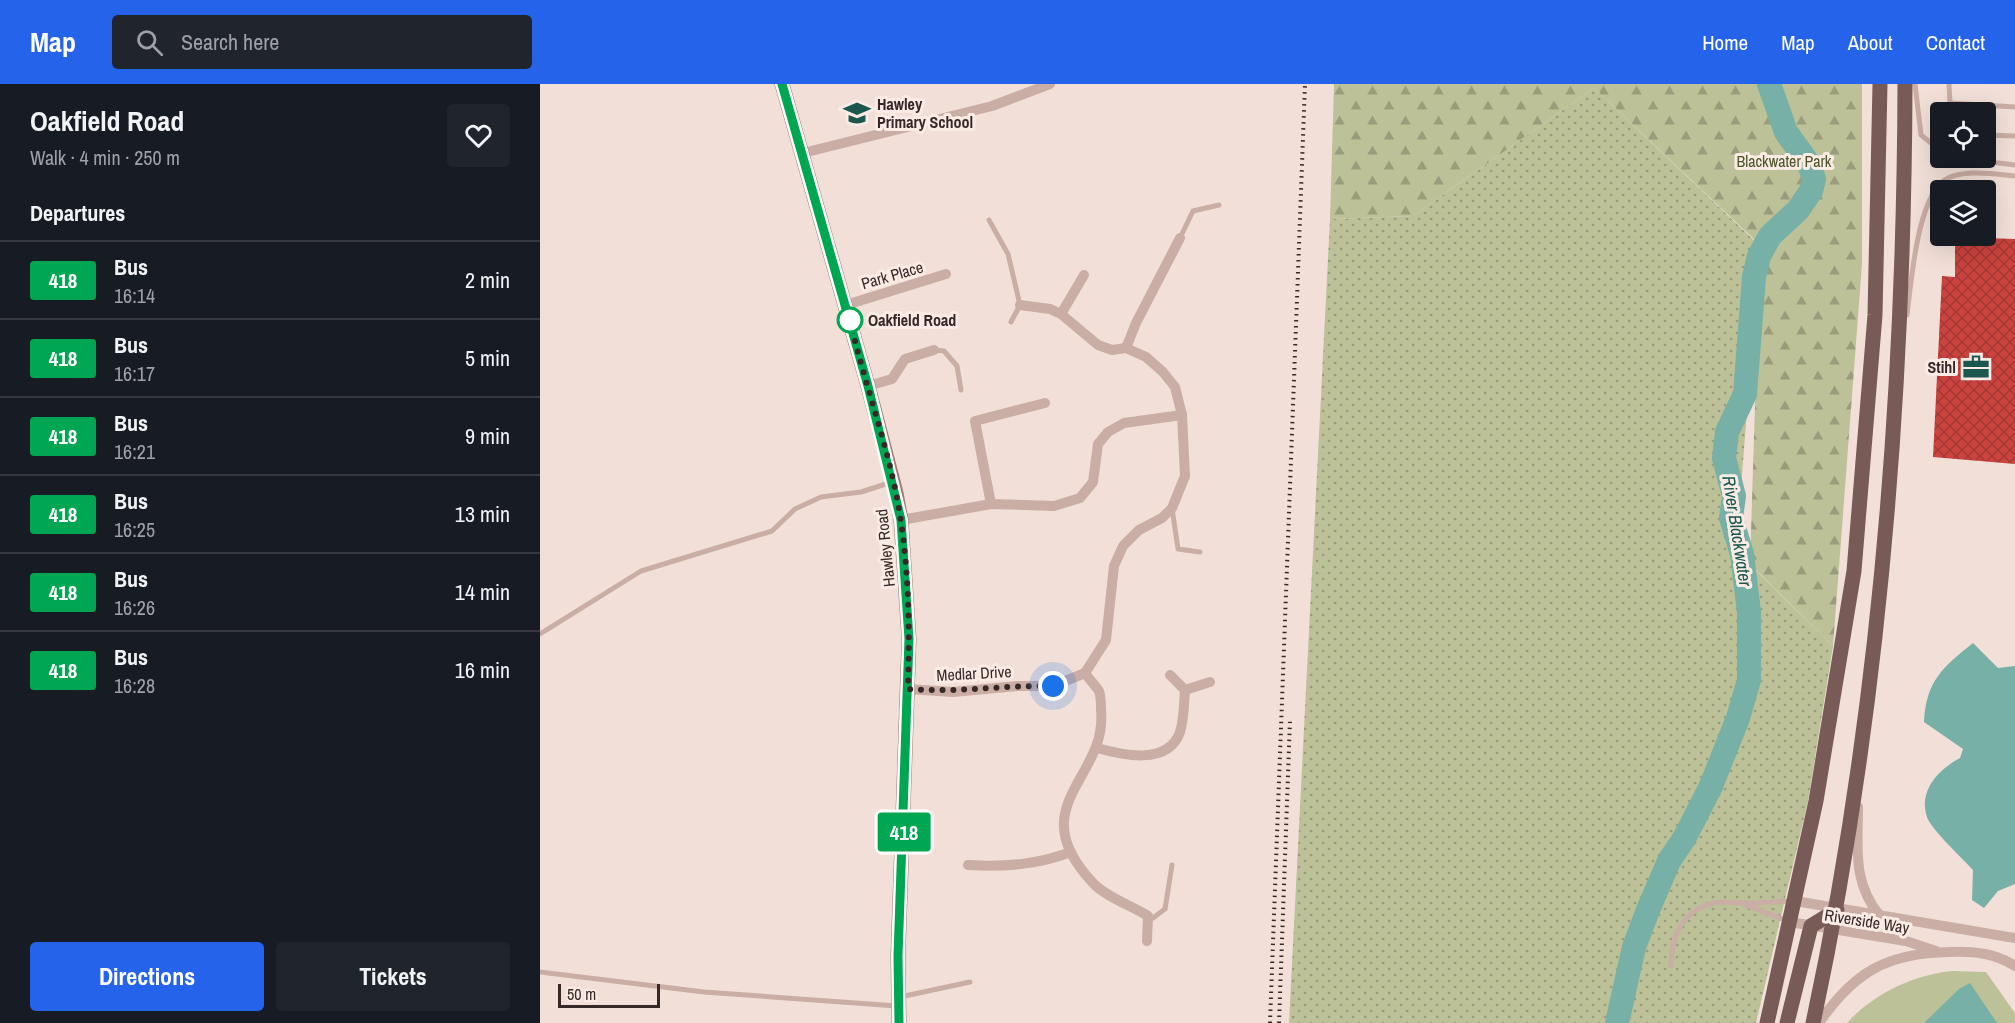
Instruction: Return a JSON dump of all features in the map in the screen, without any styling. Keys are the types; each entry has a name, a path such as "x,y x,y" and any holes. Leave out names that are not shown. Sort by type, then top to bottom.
{"main road":[{"name":"Hawley Road","path":"782,84 846,305 893,481 901,520 908,607 908,689 899,1023"},
{"path":"1767,1023 1818,791 1854,571 1875,315 1880,84"},
{"path":"1813,1023 1837,910 1858,783 1862,732 1871,680 1897,387 1905,165 1905,84"},
{"path":"1787,1023 1810,926 1837,910"}],"street":[{"path":"803,153 992,106 1050,84"},
{"path":"1126,348 1136,323 1180,238"},
{"name":"Park Place","path":"846,305 946,274"},
{"path":"1062,314 1084,275"},
{"path":"1020,305 1050,309 1062,314 1098,345 1112,350 1126,348 1146,357 1175,387 1182,415 1185,476 1172,508 1161,518 1139,530 1123,546 1114,566 1106,640 1084,673 1100,693 1103,723 1096,748 1069,797 1064,824 1071,852 1094,884 1148,916 1148,941"},
{"path":"868,386 892,379 905,359 934,350"},
{"path":"992,504 975,421 1045,403"},
{"path":"901,520 992,504 1054,506 1080,498 1092,482 1098,444 1108,432 1124,423 1182,415"},
{"name":"Medlar Drive","path":"908,689 953,692 1018,686 1053,686 1084,673"},
{"path":"1170,675 1185,690"},
{"path":"1185,690 1210,682"},
{"path":"1096,748 1127,757 1154,754 1171,747 1180,732 1185,690"},
{"name":"Riverside Way","path":"1858,783 1859,878 1864,895 1880,916"},
{"path":"968,865 1009,867 1044,862 1071,852"},
{"name":"Riverside Way","path":"1795,901 1837,910 2015,938"},
{"name":"Riverside Way","path":"1790,922 1906,941 1939,952"},
{"name":"Riverside Way","path":"1819,1023 1837,998 1872,969 1901,957 1939,952 1971,952 1991,955 2015,966"}],"lane":[{"path":"1915,84 1922,135 1930,142"},
{"path":"1949,84 1950,102"},
{"path":"1996,105 2015,106"},
{"path":"1996,135 2015,136"},
{"path":"1996,163 2015,165"},
{"path":"1897,387 1921,224 1935,191 1943,180 1973,172 2015,176"},
{"path":"1180,238 1193,211 1219,204"},
{"path":"988,220 1008,254 1020,305 1011,322"},
{"path":"934,350 944,351 957,366 961,390"},
{"path":"540,634 641,571 772,531 795,509 820,497 861,492 893,481"},
{"path":"1172,508 1178,549 1200,552"},
{"path":"1148,916 1153,918 1165,909 1172,865"},
{"path":"1671,966 1671,951 1685,917 1705,904 1795,901"},
{"path":"1742,903 1790,922"},
{"path":"540,972 704,992 898,1002 970,982"}],"green space":[{"name":"Blackwater Park","path":"1334,84 1862,84 1862,264 1833,646 1750,564 1760,245 1594,88 1413,216 1330,219"},
{"path":"1594,88 1760,246 1736,551 1833,646 1808,801 1756,1023 1289,1023 1330,219 1413,216"},
{"path":"1952,971 1986,972 2015,1013 2015,1023 1847,1023 1869,1003 1895,988 1923,977"}],"water":[{"path":"1973,643 1998,668 2015,666 2015,884 1998,891 1984,908 1972,900 1973,870 1934,829 1929,822 1925,807 1925,798 1932,782 1945,768 1960,758 1963,749 1924,722 1928,696 1938,676"},
{"path":"1970,983 1997,1023 1924,1023 1959,989"}],"building":[{"name":"Stihl","path":"1996,238 2015,239 2015,464 1933,457 1942,276 1955,277 1955,246 1996,246"}],"waterway":[{"name":"River Blackwater","path":"1617,1023 1634,947 1648,910 1669,861 1685,837 1711,786 1738,718 1749,680 1749,612 1742,554 1731,518 1734,496 1724,458 1727,432 1745,394 1754,277 1759,256 1770,236 1798,210 1811,191 1814,179 1809,164 1786,132 1769,84"}],"railway":[{"path":"1270,1023 1305,84"},
{"path":"1279,1023 1290,720"}],"bus line":[{"name":"418","path":"782,84 868,386 901,520 906,565 909,639 898,956 899,1023"}],"place":[{"name":"Hawley Primary School","path":"857,113"},
{"name":"Oakfield Road","path":"850,320"},
{"name":"Stihl","path":"1976,367"}],"route":[{"path":"850,320 893,481 901,520 908,607 908,689 953,692 1018,686 1053,686"}]}
